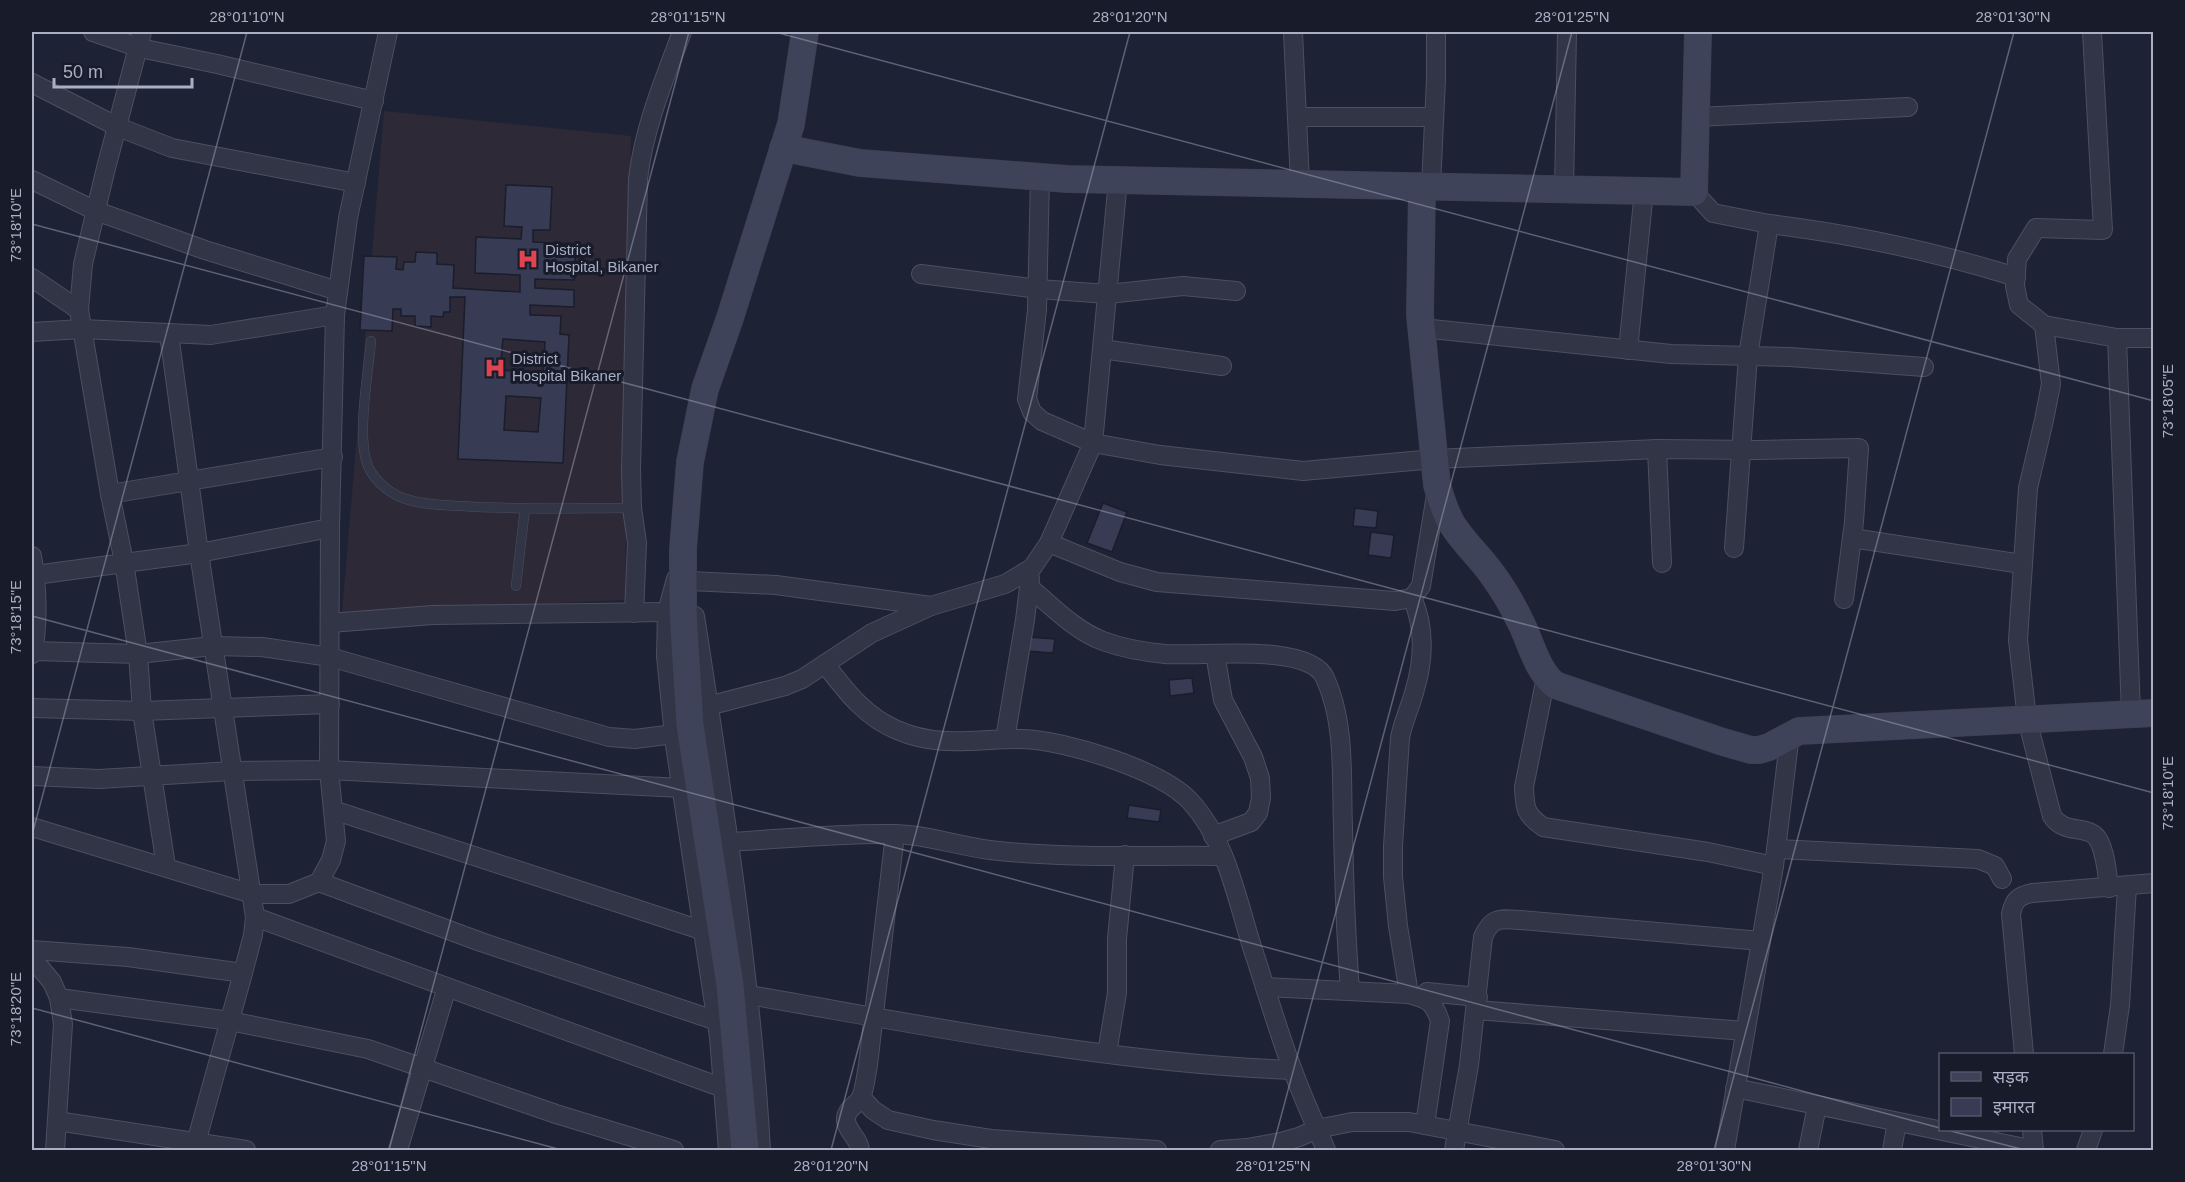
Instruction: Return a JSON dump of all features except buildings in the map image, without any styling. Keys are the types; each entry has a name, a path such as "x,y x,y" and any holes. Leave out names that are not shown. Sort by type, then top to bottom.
{"street":[{"path":"93,32 141,40 218,64 374,101"},
{"path":"32,827 252,894 289,894 319,882 331,860 336,841 329,770 333,338 348,218 388,32"},
{"path":"634,613 637,543 632,508 633,293 638,179 642,149 651,117 682,32"},
{"path":"746,1150 730,985 691,721 683,612 683,549 690,462 705,388 730,318 790,124 805,32"},
{"path":"1293,32 1300,183"},
{"path":"1436,32 1434,117 1426,186 1420,315 1436,472 1445,509 1453,525 1507,596 1546,677 1555,685 1740,747 1759,750 1799,731 2142,713 2117,338"},
{"path":"1564,190 1568,32"},
{"path":"1698,32 1694,192 1713,213 1769,224 1836,233 1970,263 2016,277"},
{"path":"2092,32 2103,230 2036,228 2017,259 2015,286 2019,305 2044,325 2117,338 2154,338"},
{"path":"141,40 83,264 79,309 110,494 124,562 138,654 142,711 166,866"},
{"path":"32,83 117,127 172,148 356,183"},
{"path":"1696,117 1908,107"},
{"path":"1297,117 1434,117"},
{"path":"783,148 860,163 1040,177 1694,192"},
{"path":"1040,177 1038,289 1027,399 1032,411 1042,421 1093,443 1160,455 1303,471 1436,472 1657,449 1741,450 1859,447 1852,538 1844,598"},
{"path":"32,180 96,211 206,250 338,291"},
{"path":"32,556 35,575 33,643 138,654 213,646 262,647 330,657 609,737 635,739 691,721 802,679 872,633 932,606 1005,584 1032,568 1049,543 1093,443 1118,180"},
{"path":"1628,350 1644,191"},
{"path":"1734,548 1748,356 1769,224"},
{"path":"921,274 1038,289 1108,294 1183,286 1236,291"},
{"path":"32,278 79,309"},
{"path":"32,332 82,329 211,335 335,315"},
{"path":"2044,325 2051,384 2028,488 2018,640 2027,719 2052,816 2061,826 2083,830 2096,837 2118,887 2120,1005 2113,1053"},
{"path":"1422,328 1671,354 1790,357 1924,367"},
{"path":"169,334 198,553 255,917 253,935 195,1146"},
{"path":"1102,349 1222,366"},
{"path":"1657,449 1662,563"},
{"path":"110,494 333,457"},
{"path":"1049,543 1120,572 1157,582 1377,601 1412,598 1421,586 1436,472"},
{"path":"35,575 198,553 330,528"},
{"path":"1852,538 2022,564"},
{"path":"683,549 689,581 691,721 682,788 717,1021 728,1150"},
{"path":"683,549 667,612 666,656 691,721 729,842 749,995 761,1150"},
{"path":"1005,739 1032,568"},
{"path":"689,581 776,585 932,606"},
{"path":"1029,587 1080,630 1103,641 1136,650 1165,654 1285,655 1315,665 1325,676 1332,696 1342,761 1345,913 1350,991"},
{"path":"1409,994 1398,926 1392,846 1400,738 1420,669 1422,632 1420,618 1412,598"},
{"path":"330,624 433,615 667,612"},
{"path":"1213,836 1251,822 1258,813 1261,798 1260,778 1253,757 1223,700 1215,654"},
{"path":"825,664 851,698 868,714 896,730 934,742 1026,739 1075,748 1104,756 1157,778 1189,800 1209,827 1232,880 1293,1070 1326,1150"},
{"path":"1546,677 1524,787 1524,804 1530,818 1544,826 1708,852 1775,858 1978,859 1995,866 2002,879"},
{"path":"32,708 142,711 330,704"},
{"path":"1725,1150 1775,858 1790,734"},
{"path":"32,776 99,779 232,771 329,770 682,788"},
{"path":"333,810 704,931"},
{"path":"729,842 854,834 895,834 930,838 991,850 1052,854 1222,856"},
{"path":"860,1150 858,1140 846,1121 850,1108 861,1097 868,1065 895,834"},
{"path":"1107,1053 1116,993 1117,939 1125,855"},
{"path":"319,882 481,942 717,1021"},
{"path":"2024,1053 2011,914 2014,902 2020,896 2032,893 2154,883"},
{"path":"255,917 723,1088"},
{"path":"1454,1150 1469,1065 1483,937 1494,921 1503,919 1761,941"},
{"path":"32,950 128,957 243,973"},
{"path":"32,958 56,990 63,1024 55,1150"},
{"path":"32,976 56,990 230,1021 368,1049 556,1114 674,1150"},
{"path":"398,1150 447,987"},
{"path":"1265,987 1409,994 1426,999 1436,1008 1440,1021 1425,1125"},
{"path":"1427,992 1477,1004 1745,1031"},
{"path":"749,995 1030,1044 1245,1068 1293,1070"},
{"path":"1735,1088 1897,1122 1948,1142 2034,1150 2032,1131"},
{"path":"861,1097 873,1110 888,1119 933,1130 991,1139 1157,1150"},
{"path":"1808,1150 1816,1106"},
{"path":"57,1120 195,1146 246,1150"},
{"path":"1220,1150 1281,1142 1317,1129 1352,1122 1409,1122 1517,1147 1555,1150"},
{"path":"1892,1150 1897,1122"},
{"path":"2086,1150 2093,1131"}],"lane":[{"path":"371,341 363,436 366,462 375,478 390,491 402,498 420,502 485,507 632,508"},
{"path":"516,586 525,508"}],"shaded area":[{"name":"District Hospital Bikaner","path":"384,111 631,136 625,600 342,613"}],"place":[{"name":"District Hospital, Bikaner","path":"528,259"},
{"name":"District Hospital Bikaner","path":"495,368"}]}
